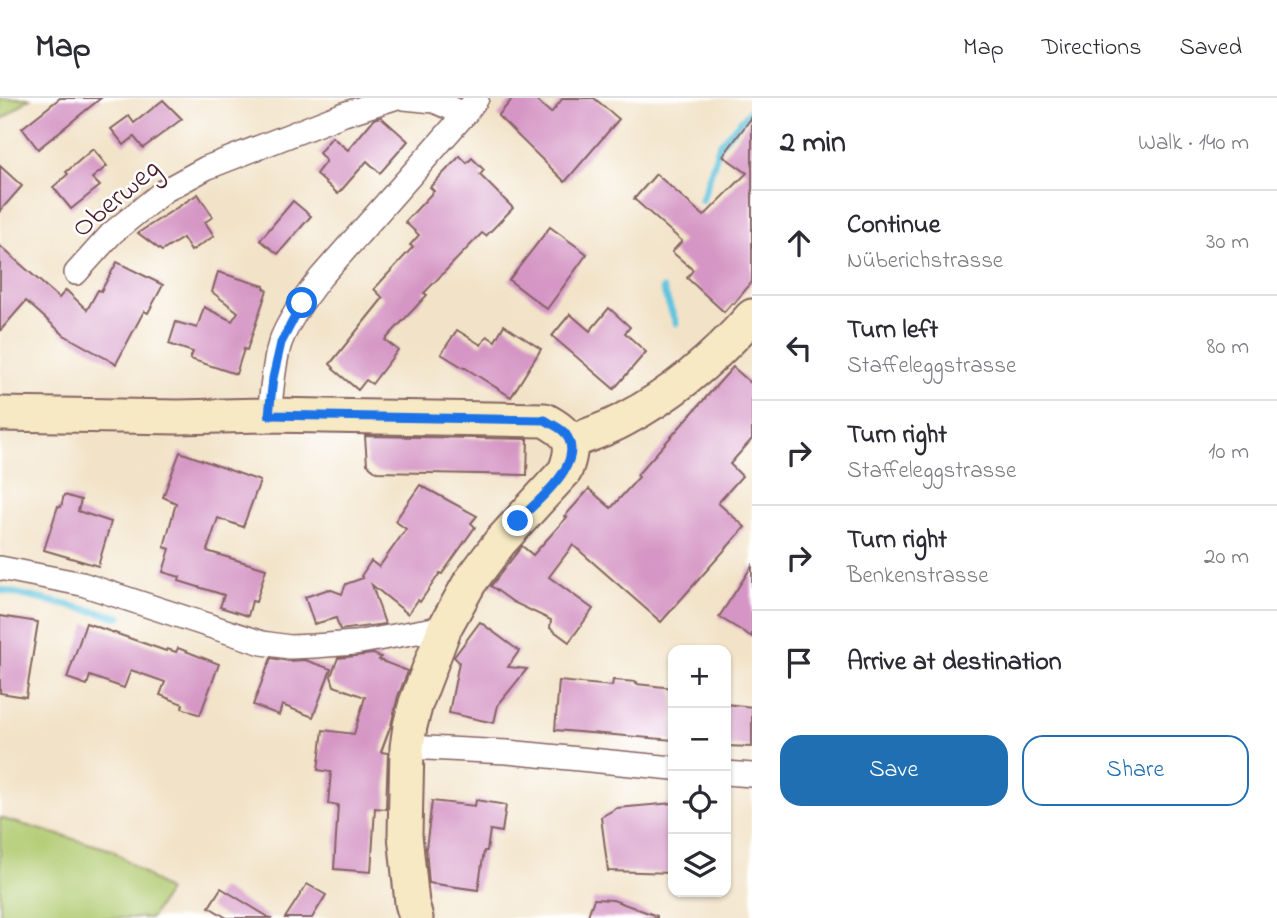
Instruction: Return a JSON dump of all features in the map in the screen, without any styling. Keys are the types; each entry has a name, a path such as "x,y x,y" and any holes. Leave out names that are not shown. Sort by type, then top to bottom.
{"street":[{"name":"Oberweg","path":"76,273 112,233 164,191 206,168 344,114 394,98"},
{"path":"404,98 471,106"},
{"path":"269,415 273,378 281,343 302,303 321,276 471,106"},
{"path":"570,442 623,421 664,397 748,329"},
{"path":"0,414 545,420 563,430 570,442 570,457 565,471 481,565 445,627 416,703 407,747 405,835 416,918"},
{"path":"0,568 82,584 262,643 290,647 355,643 445,627"},
{"path":"407,747 508,752 668,768"},
{"path":"731,773 752,775"}],"green space":[{"path":"0,98 30,98 0,121"},
{"path":"0,818 112,850 168,891 151,918 0,918"}],"building":[{"path":"60,98 101,98 38,149 22,128"},
{"path":"513,98 534,98 551,113 563,98 594,98 619,119 565,182 498,116"},
{"path":"163,100 182,119 143,148 134,137 124,145 111,129 129,116 134,123"},
{"path":"381,117 408,141 380,173 367,161 338,194 316,174 326,161 319,153 332,137 348,150 374,119"},
{"path":"752,117 752,282 724,312 687,278 693,270 672,252 682,241 634,199 656,174 704,216 747,173 723,156"},
{"path":"93,149 107,166 92,178 100,186 71,209 53,187"},
{"path":"460,156 467,163 472,158 484,170 480,175 513,208 486,236 482,233 424,293 427,295 385,340 398,350 372,384 366,380 358,390 330,364 383,298 374,289 413,247 410,245 419,235 405,222 434,191 430,187"},
{"path":"0,166 22,186 0,211"},
{"path":"198,194 213,217 205,222 214,236 191,251 183,238 162,251 138,233"},
{"path":"293,201 311,216 278,254 260,240"},
{"path":"550,227 587,254 547,309 509,280"},
{"path":"0,246 59,298 66,290 87,310 117,262 163,285 148,313 144,311 116,364 64,335 26,301 0,331"},
{"path":"218,272 264,286 267,290 236,374 190,359 193,352 169,344 176,322 197,328 204,307 232,321 238,312 212,292"},
{"path":"609,308 630,327 625,333 646,352 614,389 552,336 570,314 590,331"},
{"path":"504,325 541,349 511,397 441,354 457,330 481,345 487,336 495,341"},
{"path":"733,367 752,384 752,439 730,464 742,476 718,503 745,527 661,622 573,545 549,577 593,609 569,642 550,628 551,620 513,602 491,586 522,546 533,555 589,489 611,508"},
{"path":"365,436 528,439 527,475 377,472 367,464"},
{"path":"180,452 260,481 243,527 218,518 207,551 266,569 256,602 252,601 248,616 220,607 224,595 179,581 180,577 163,572 170,549 164,547 176,503 163,497"},
{"path":"420,485 477,516 471,523 475,527 442,574 440,573 408,614 372,585 385,624 340,630 336,618 314,624 305,597 329,589 342,594 346,584 363,578 361,576 371,561 379,567 406,529 395,521"},
{"path":"64,495 81,500 78,511 111,522 98,566 44,550"},
{"path":"752,566 752,637 719,617"},
{"path":"0,616 38,622 26,697 0,693"},
{"path":"480,622 519,651 508,667 527,669 498,705 494,723 449,713 459,662 454,657"},
{"path":"86,623 166,651 176,652 178,648 219,664 200,715 182,708 183,704 160,695 165,682 131,670 124,688 90,676 87,685 67,678"},
{"path":"373,654 381,657 379,660 408,671 381,752 388,753 386,809 375,808 371,872 334,869 338,805 328,804 331,772 318,770 323,730 354,734 365,697 334,686 331,676 338,658"},
{"path":"271,658 305,660 331,669 313,717 282,705 279,715 253,705"},
{"path":"613,680 668,687 668,740 555,730 559,681 612,686"},
{"path":"731,705 752,707 752,747 731,746"},
{"path":"476,800 506,805 502,832 490,830 478,890 429,883 426,848 432,801 475,806"},
{"path":"668,803 668,873 608,871 601,817 617,808"},
{"path":"307,884 326,895 312,918 285,918"},
{"path":"221,888 270,918 227,918 209,907"},
{"path":"594,899 613,900 657,918 587,918"}],"waterway":[{"path":"702,200 720,144 752,109"},
{"path":"663,289 676,323"},
{"path":"0,590 120,617"}],"route":[{"path":"302,303 281,343 273,378 269,415 545,420 563,430 570,442 570,457 565,471 518,521"}]}
